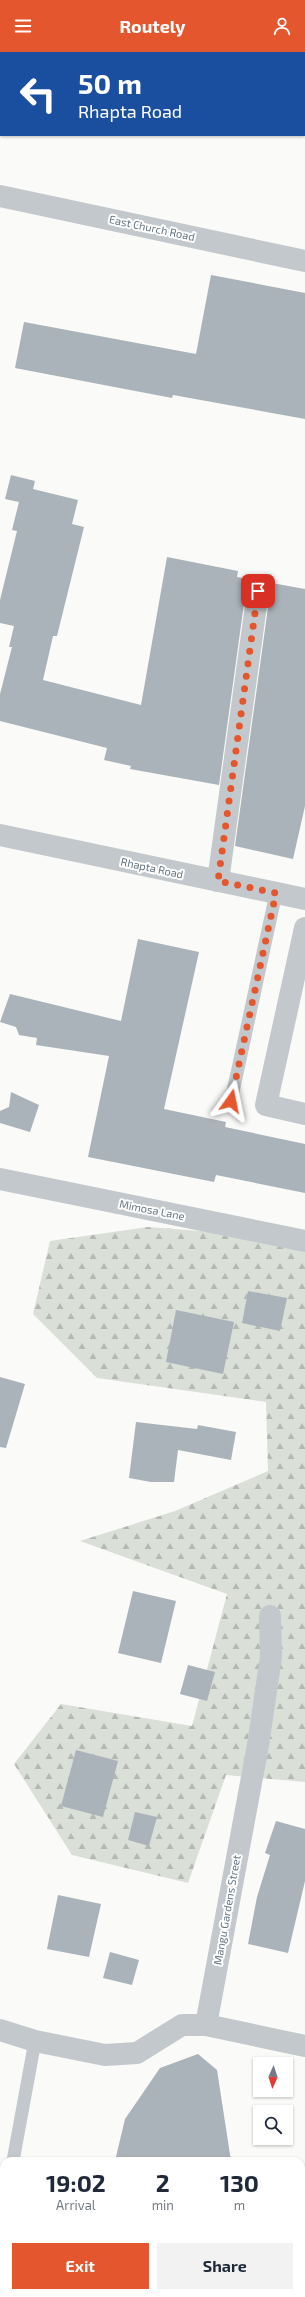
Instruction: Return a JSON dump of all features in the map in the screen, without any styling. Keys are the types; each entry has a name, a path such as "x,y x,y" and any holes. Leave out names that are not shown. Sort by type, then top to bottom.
{"street":[{"name":"East Church Road","path":"0,196 305,261"},
{"path":"218,881 258,591"},
{"name":"Rhapta Road","path":"0,835 305,899"},
{"path":"305,928 266,1105 305,1114"},
{"name":"Mimosa Lane","path":"0,1179 305,1241"},
{"name":"Mangu Gardens Street","path":"206,2025 267,1686 271,1657 270,1616"},
{"path":"0,2030 35,2042 105,2055 137,2053 182,2024 206,2025 305,2046"}],"lane":[{"path":"231,1101 276,893"},
{"path":"14,2157 35,2042"}],"green space":[{"path":"148,1227 305,1239 305,1782 226,1775 188,1883 72,1855 14,1764 61,1704 192,1726 227,1594 80,1541 175,1511 268,1471 266,1402 97,1378 33,1314 50,1241"}],"building":[{"path":"211,275 305,293 305,419 173,395 172,398 15,368 24,322 196,354"},
{"path":"11,475 35,481 33,489 78,500 72,524 84,527 57,636 53,636 43,680 141,705 167,557 238,571 237,577 253,580 248,583 246,589 219,785 130,769 131,766 104,760 107,748 0,721 0,694 12,647 9,647 14,626 0,623 0,600 17,531 12,530 19,502 5,499"},
{"path":"266,582 305,589 305,806 293,859 235,846 270,593"},
{"path":"138,939 199,952 164,1109 226,1122 225,1127 305,1144 305,1193 216,1175 214,1182 88,1157 109,1056 36,1045 37,1038 19,1035 16,1027 0,1022 10,994 121,1021"},
{"path":"11,1092 39,1105 30,1132 0,1123 0,1111 9,1107"},
{"path":"248,1291 287,1298 280,1331 242,1323"},
{"path":"176,1310 234,1322 223,1374 166,1362"},
{"path":"0,1377 25,1384 6,1448 0,1447"},
{"path":"136,1422 197,1429 198,1425 236,1432 231,1460 178,1450 174,1482 151,1482 129,1478"},
{"path":"133,1591 176,1601 161,1663 118,1653"},
{"path":"188,1665 215,1672 207,1701 180,1694"},
{"path":"76,1750 118,1761 103,1817 61,1806"},
{"path":"135,1812 157,1817 149,1846 128,1840"},
{"path":"276,1821 305,1829 305,1881 288,1953 248,1944 257,1897 270,1855 265,1853"},
{"path":"58,1895 101,1904 89,1957 47,1949"},
{"path":"110,1952 139,1960 132,1985 103,1978"},
{"path":"198,2054 217,2070 230,2157 116,2157 125,2119 160,2068"}],"route":[{"path":"231,1101 276,893 218,881 258,591"}]}
